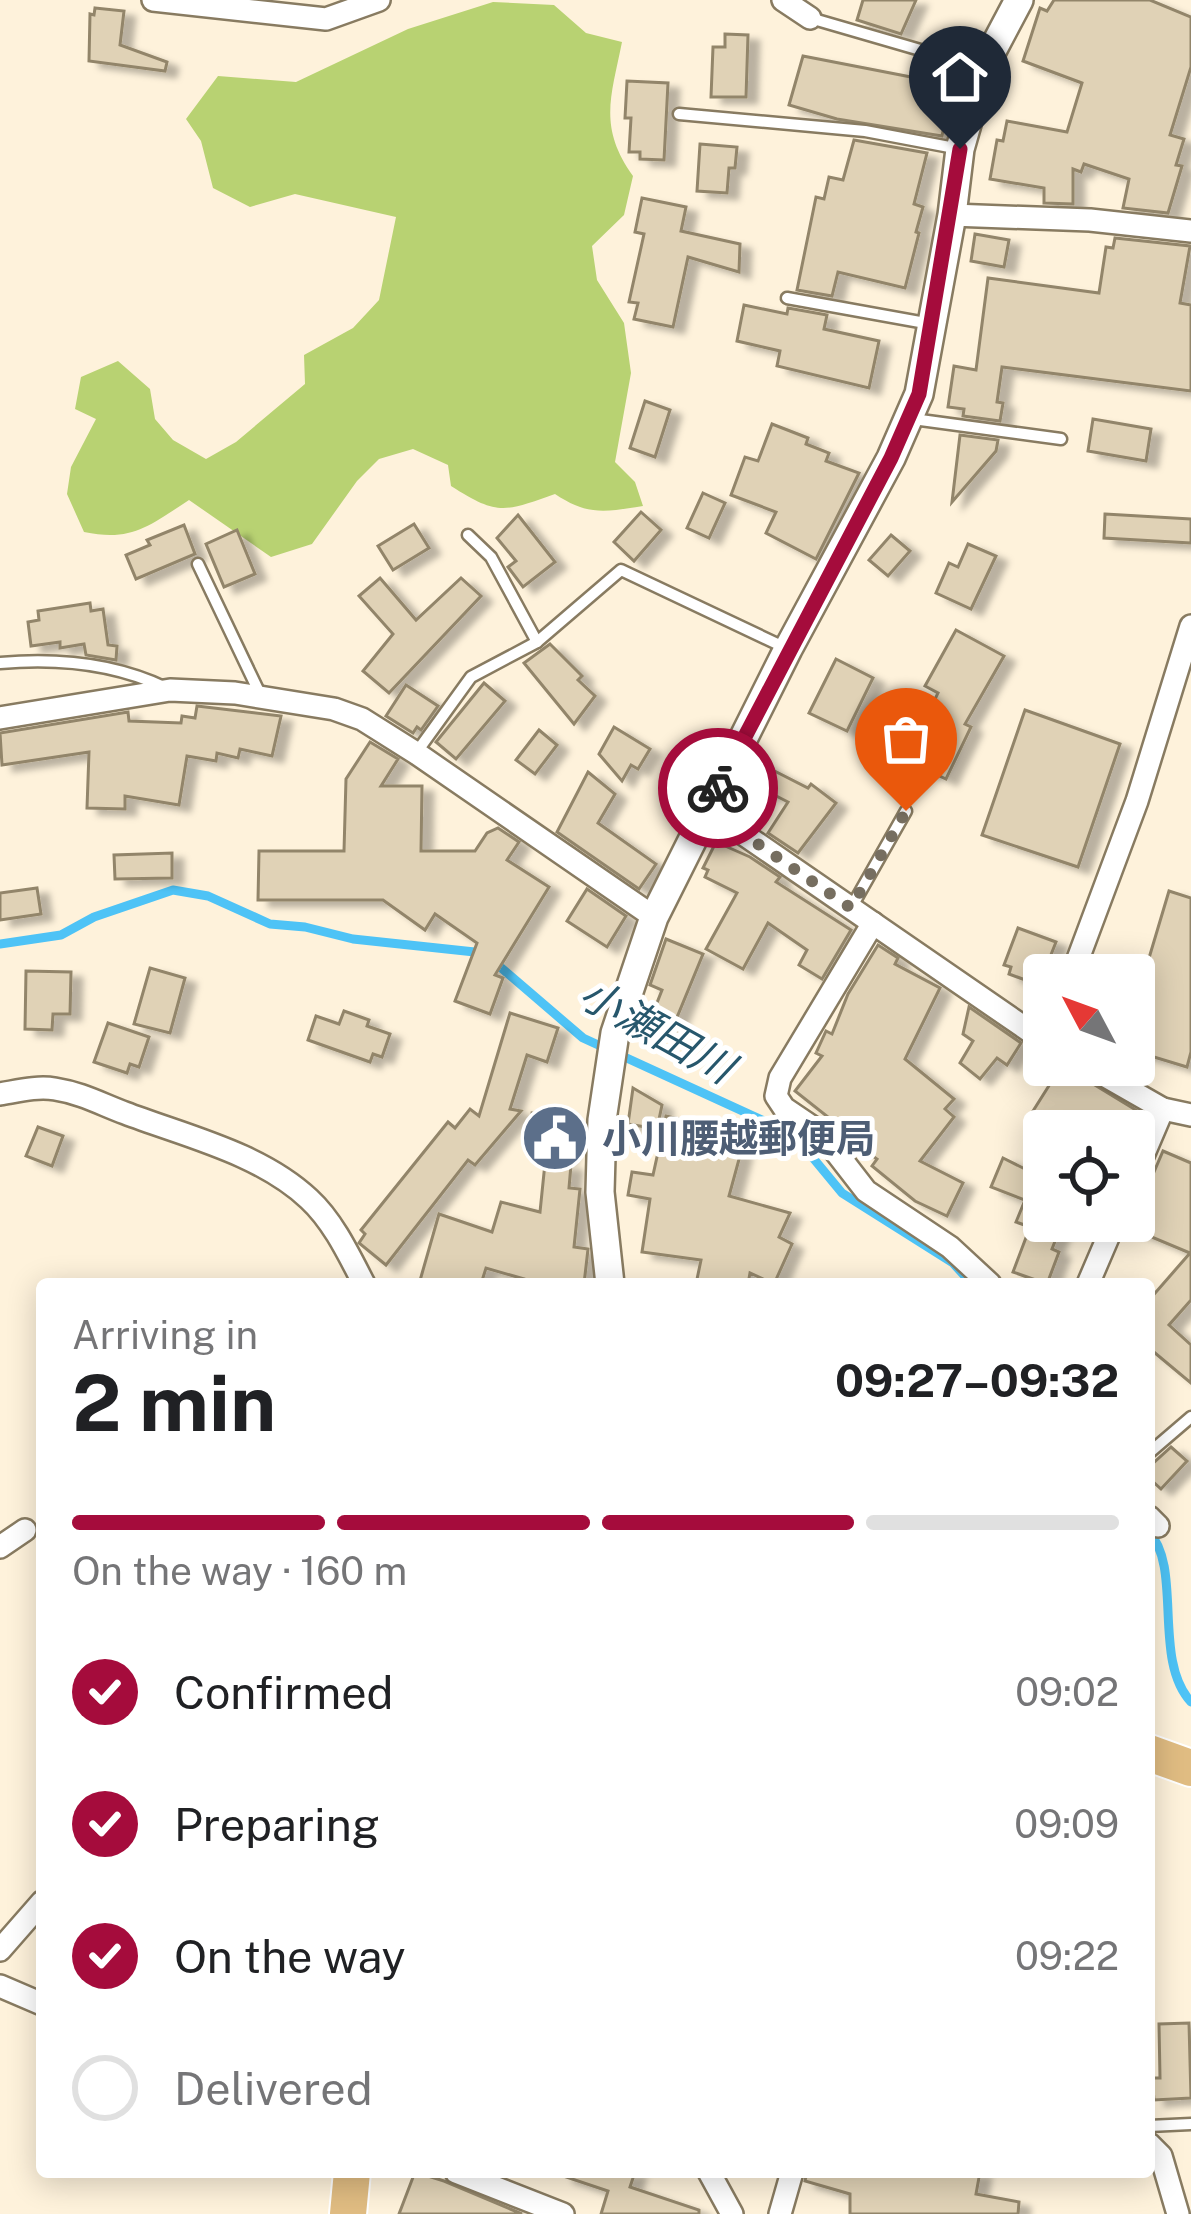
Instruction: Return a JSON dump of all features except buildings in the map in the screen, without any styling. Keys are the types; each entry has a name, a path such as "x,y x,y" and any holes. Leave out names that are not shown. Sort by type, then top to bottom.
{"main road":[{"path":"1155,1756 1191,1768"},
{"path":"348,2214 351,2178"}],"street":[{"path":"153,0 326,19 379,0"},
{"path":"783,0 810,19"},
{"path":"609,1278 600,1192 602,1120 615,1034 654,917 910,418 919,394 960,149 983,68 1019,0"},
{"path":"952,215 1090,220 1191,231"},
{"path":"1080,954 1137,801 1191,626"},
{"path":"0,718 170,690 334,709 362,719 416,753 654,917"},
{"path":"707,809 1023,1027"},
{"path":"873,923 780,1078 776,1096 784,1108 821,1133 866,1191 950,1247 984,1278"},
{"path":"1123,1086 1163,1109 1191,1115"},
{"path":"0,1094 49,1088 80,1094 173,1128 292,1184 324,1217 361,1278"},
{"path":"1155,1128 1163,1109"},
{"path":"1091,1278 1106,1242"},
{"path":"0,1547 25,1530"},
{"path":"0,1950 36,1909"},
{"path":"2,1989 36,2002"},
{"path":"1155,2150 1161,2156 1178,2214"},
{"path":"471,2178 563,2214"},
{"path":"713,2178 732,2214"},
{"path":"780,2214 789,2178"}],"lane":[{"path":"810,19 983,68"},
{"path":"679,114 865,131 960,149"},
{"path":"787,298 931,324"},
{"path":"910,418 1060,440"},
{"path":"468,535 491,557 537,642"},
{"path":"198,564 262,698"},
{"path":"416,753 471,677 537,642 621,570 788,649"},
{"path":"0,663 38,660 131,671 170,690"},
{"path":"851,908 906,811"},
{"path":"1155,1448 1191,1417"},
{"path":"1155,2126 1191,2124"}],"green space":[{"path":"493,2 554,5 586,33 622,42 611,96 611,127 633,176 624,215 592,246 597,280 624,323 631,373 615,462 635,482 643,506 597,510 555,494 512,507 491,506 451,486 448,465 413,449 379,459 357,481 312,544 271,557 189,500 128,533 84,532 67,494 71,467 96,419 75,409 81,377 118,361 150,389 155,419 173,440 206,459 236,442 305,384 304,355 353,328 379,300 396,217 295,194 250,207 213,188 201,141 186,119 218,76 296,82 408,29"}],"waterway":[{"name":"小瀬田川","path":"0,944 61,935 94,917 173,890 208,896 270,924 353,939 484,953 583,1038 799,1141 842,1193 953,1263 967,1278"},
{"name":"小瀬田川","path":"1155,1542 1164,1568 1173,1663 1191,1702"}],"way so far":[{"path":"718,788 707,809 851,908 906,811"}],"place":[{"name":"小川腰越郵便局","path":"555,1138"}],"route":[{"path":"718,788 891,458 919,394 960,149"}]}
